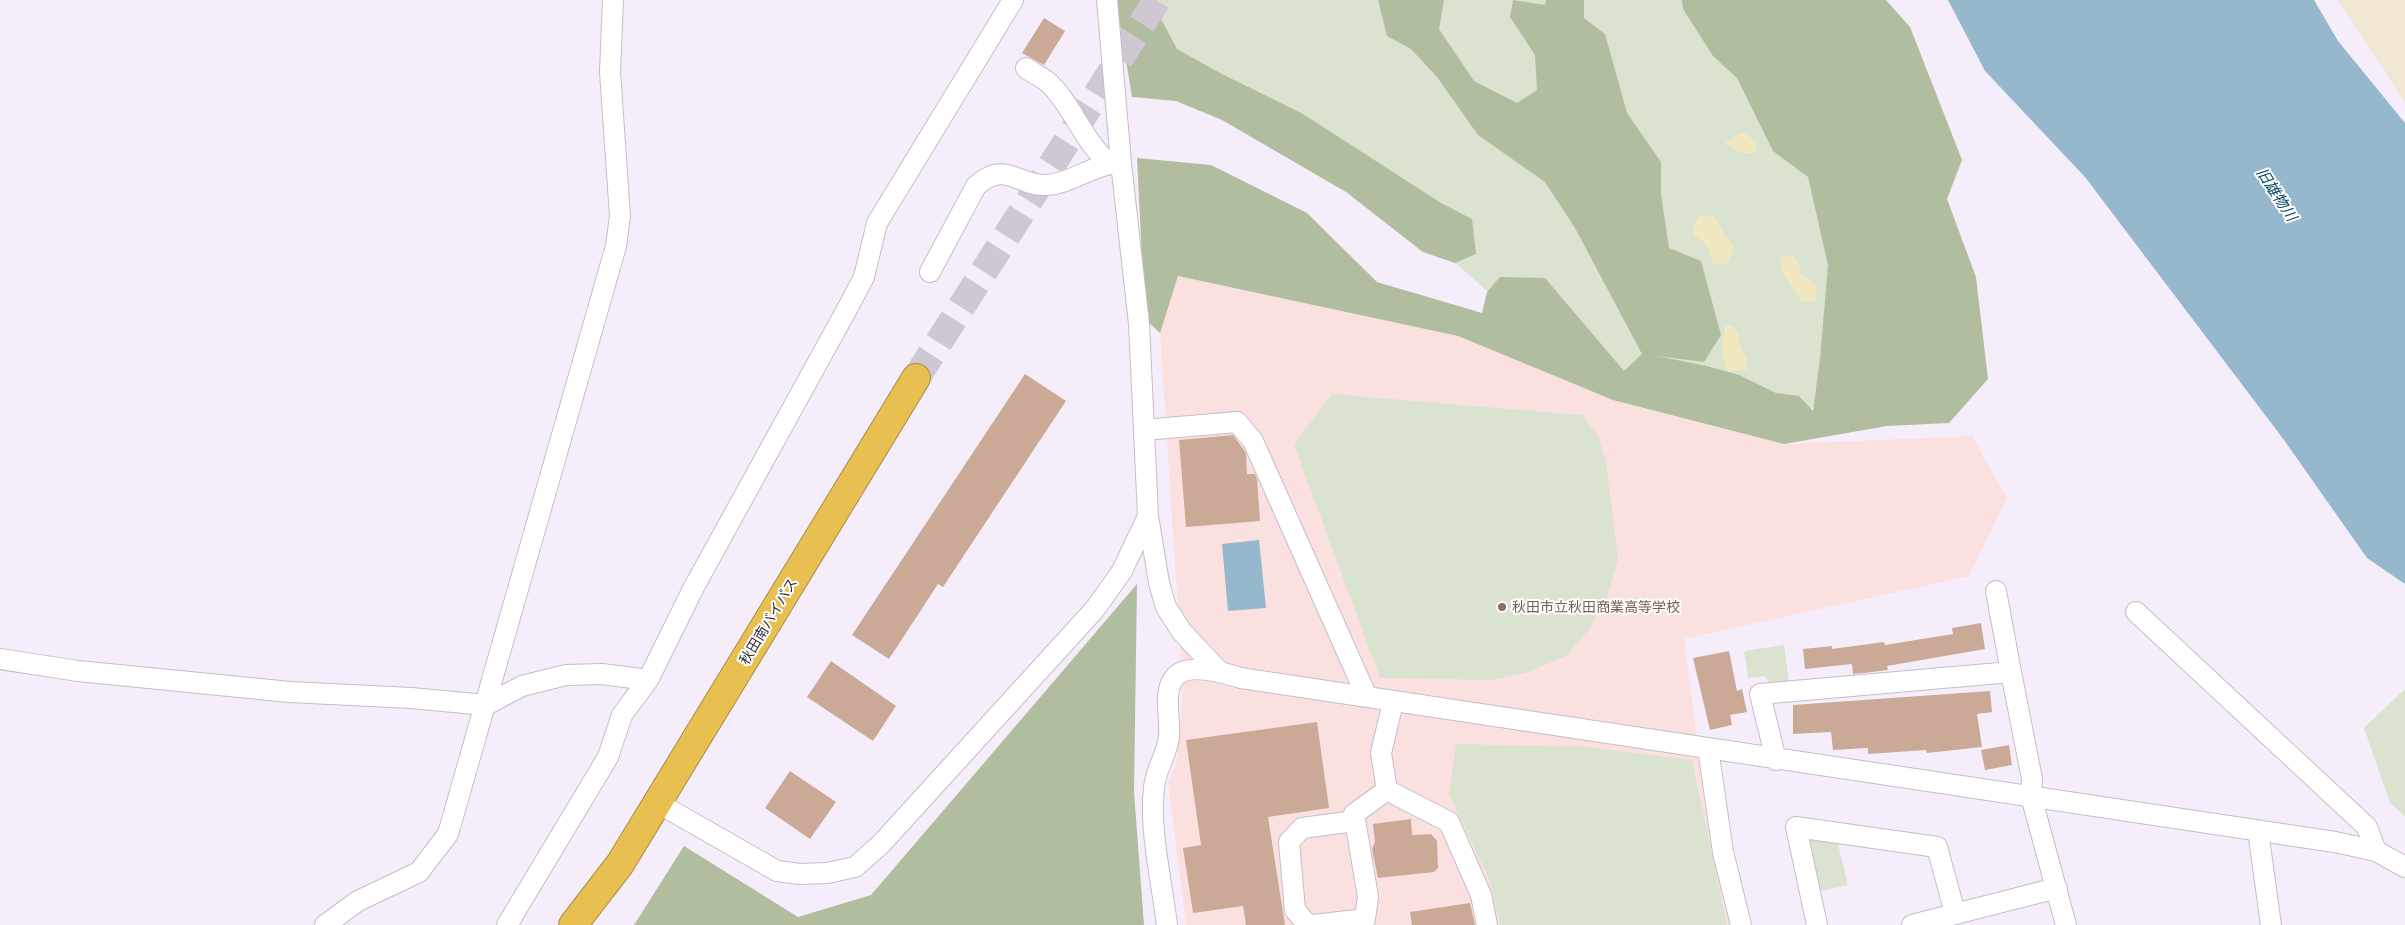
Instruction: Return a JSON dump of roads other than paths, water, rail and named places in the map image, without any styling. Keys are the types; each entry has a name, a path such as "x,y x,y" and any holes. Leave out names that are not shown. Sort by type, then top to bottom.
{"highway":[{"name":"秋田南バイパス","path":"573,925 620,864 916,378"},
{"name":"秋田南バイパス","path":"599,925 611,897 620,864"}],"street":[{"path":"325,925 358,901 419,872 448,834 616,246 620,216 610,72 614,0"},
{"path":"507,925 608,757 622,715 648,680 694,587 864,277 877,223 1013,0"},
{"path":"1107,0 1115,163 1139,324 1148,516 1159,583 1166,607 1182,632 1218,670"},
{"path":"1026,68 1048,82 1061,98 1098,154 1115,163"},
{"path":"930,272 976,186 986,176 1003,174 1045,185 1060,184 1115,163"},
{"path":"1144,430 1237,422 1248,435 1253,441 1367,697"},
{"path":"658,803 777,871 800,874 826,873 854,867 881,844 1095,609 1122,571 1148,516"},
{"path":"1996,591 2032,779 2031,796 2066,925"},
{"path":"2136,612 2367,827 2376,851"},
{"path":"0,659 78,671 280,691 411,698 486,705 522,686 566,675 602,674 648,680"},
{"path":"1167,925 1153,812 1154,786 1166,754 1169,737 1169,687 1176,676 1191,670 1218,670 1240,678 1393,702 1524,719 1776,760 2334,842 2376,851 2405,867"},
{"path":"1776,760 1760,694 2011,672"},
{"path":"1387,790 1382,753 1393,702"},
{"path":"1708,748 1723,852 1740,925"},
{"path":"1314,925 1364,919 1368,897 1354,814 1387,790"},
{"path":"1387,790 1449,822 1481,895 1487,925"},
{"path":"1308,925 1295,910 1288,842 1302,828 1355,821"},
{"path":"1817,925 1796,827 1938,847 1955,913"},
{"path":"2258,831 2270,925"},
{"path":"1912,925 2057,888"}],"water":[{"name":"旧雄物川","path":"1948,0 2314,0 2338,41 2405,123 2405,584 2367,558 2284,440 2085,177 1985,71"},
{"path":"1259,540 1266,608 1228,611 1222,544"}],"tunnel":[{"path":"916,378 1157,0"}],"place":[{"name":"秋田市立秋田商業高等学校","path":"1502,607"}]}
